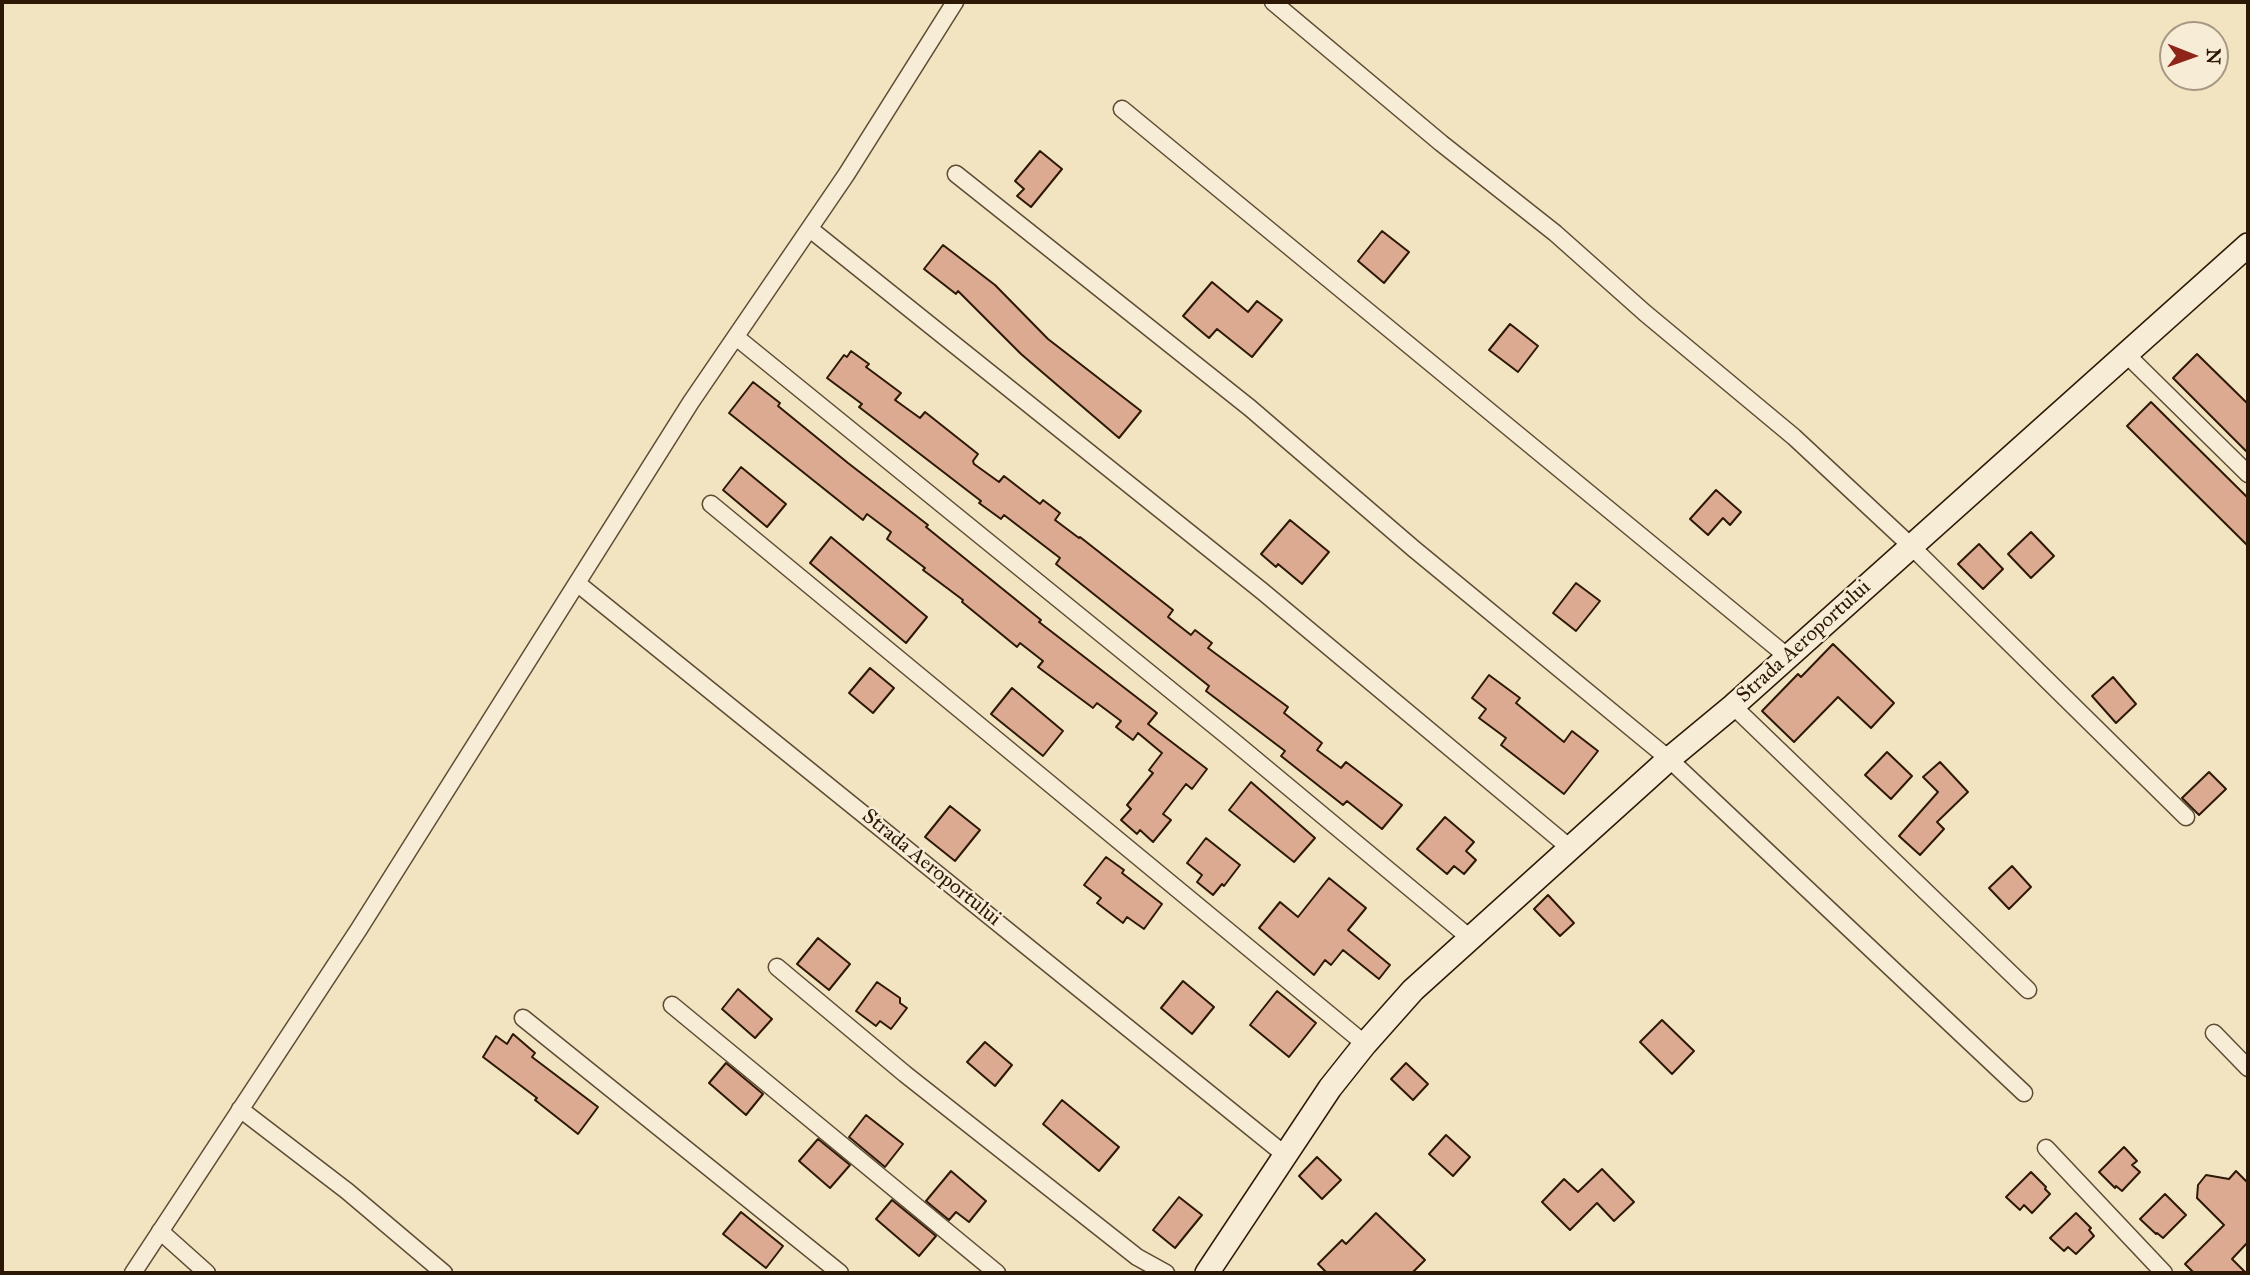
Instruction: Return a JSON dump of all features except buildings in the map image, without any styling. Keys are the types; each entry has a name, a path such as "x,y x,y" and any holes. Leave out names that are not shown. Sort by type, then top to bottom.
{"street":[{"path":"133,1273 366,917 691,402 810,229 955,2"},
{"path":"1273,2 1441,143 1555,233 1645,313 1794,437 1911,546 2186,817"},
{"path":"1122,109 1788,657"},
{"path":"956,174 1250,408 1414,549 1669,759 2024,1093"},
{"path":"810,229 1262,591 1570,848"},
{"name":"Strada Aeroportului","path":"1208,1273 1330,1088 1413,990 2248,245"},
{"path":"736,337 1232,740 1470,938"},
{"path":"2127,355 2248,474"},
{"path":"711,504 1365,1044"},
{"name":"Strada Aeroportului","path":"577,583 1284,1154"},
{"path":"1733,706 2028,990"},
{"path":"777,967 937,1099 1137,1256 1166,1273"},
{"path":"672,1005 997,1273"},
{"path":"523,1018 840,1273"},
{"path":"2214,1033 2248,1069"},
{"path":"240,1109 348,1191 444,1273"},
{"path":"2046,1149 2164,1273"},
{"path":"160,1231 207,1273"}]}
